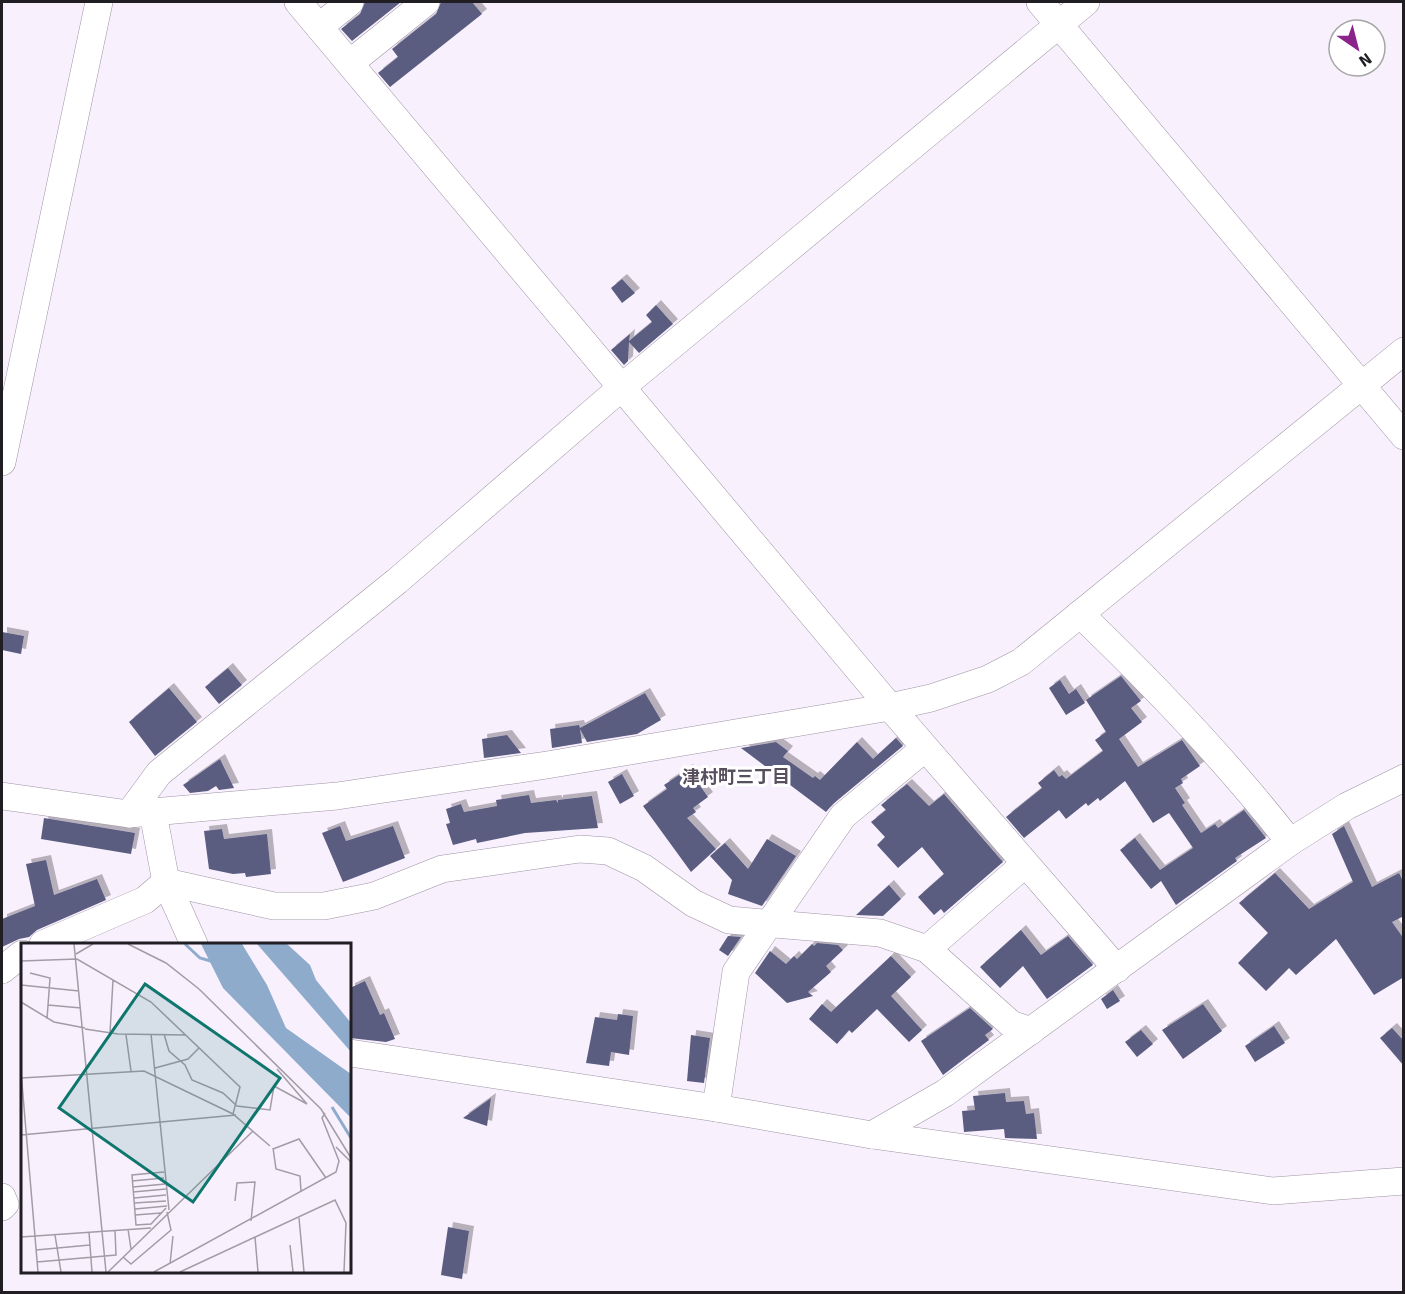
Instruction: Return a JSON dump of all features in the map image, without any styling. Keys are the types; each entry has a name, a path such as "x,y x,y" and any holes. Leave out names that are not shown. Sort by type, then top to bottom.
{"street":[{"path":"2,462 99,2"},
{"path":"298,2 890,707 1117,969"},
{"path":"319,27 350,2"},
{"path":"350,63 426,2"},
{"path":"1040,2 1404,436"},
{"path":"193,943 166,882 141,814 159,773 397,581 622,387 1086,2"},
{"path":"2,796 141,814 349,794 547,765 890,707 931,698 988,679 1021,662 1404,351"},
{"path":"1080,615 1119,651 1254,797 1290,842"},
{"path":"716,1108 736,972 843,816 925,748"},
{"path":"872,1136 945,1093 1290,842 1347,806 1404,778"},
{"path":"166,882 274,906 324,906 374,896 442,869 580,849 608,851 635,864 693,903 729,921 880,933 927,949 1011,1024 1031,1031"},
{"path":"927,949 1025,864"},
{"path":"48,943 145,900 166,882"},
{"path":"2,970 21,955"},
{"path":"351,1053 716,1108 872,1136 1273,1191 1404,1181"},
{"path":"2,1197 5,1204 2,1207"}],"building":[{"path":"365,2 401,2 352,41 341,29 360,14"},
{"path":"441,2 472,2 482,14 390,87 378,73 398,57 392,49 436,14"},
{"path":"622,279 635,293 622,303 611,288"},
{"path":"656,305 673,324 639,353 629,342 628,361 624,365 611,350 630,334 629,341 652,322 646,315"},
{"path":"2,632 24,636 21,654 2,650"},
{"path":"228,668 242,685 219,704 205,687"},
{"path":"1121,676 1141,701 1131,708 1142,722 1119,739 1138,767 1182,740 1200,766 1181,779 1183,783 1175,788 1185,803 1182,805 1201,833 1215,824 1218,828 1244,810 1266,838 1235,858 1237,861 1176,905 1161,881 1151,889 1120,850 1135,838 1160,870 1193,848 1169,813 1153,823 1125,781 1100,801 1098,798 1088,806 1086,803 1066,819 1059,810 1024,838 1006,817 1042,788 1038,783 1054,770 1059,777 1062,775 1066,779 1103,751 1095,740 1106,732 1086,700"},
{"path":"1060,680 1069,694 1076,689 1085,703 1066,715 1049,688"},
{"path":"169,688 197,722 155,756 129,722"},
{"path":"645,693 661,720 637,734 587,742 580,729 582,743 552,748 550,729 579,725 580,728"},
{"path":"507,735 521,753 484,758 482,739"},
{"path":"896,738 903,746 826,812 741,748 776,742 788,751 783,757 813,778 815,776 820,780 857,742 873,759"},
{"path":"220,759 234,788 219,790 216,786 208,791 190,793 183,785"},
{"path":"688,769 708,797 693,808 696,812 687,818 716,849 691,872 643,806 667,789 664,785"},
{"path":"622,774 634,796 620,804 608,782"},
{"path":"907,784 929,806 944,794 1003,862 944,913 941,909 934,915 918,897 944,874 922,847 898,868 877,845 885,837 871,822 886,810 881,805"},
{"path":"529,795 531,803 556,800 558,803 558,800 592,796 598,828 525,833 477,843 476,839 453,845 446,824 450,823 446,809 461,804 464,812 497,806 496,800"},
{"path":"44,818 135,833 131,854 41,839"},
{"path":"340,826 346,841 393,826 405,858 343,882 322,833"},
{"path":"1344,826 1372,887 1399,873 1404,883 1404,916 1392,922 1404,939 1404,977 1374,995 1336,939 1296,975 1289,968 1266,991 1238,963 1268,933 1239,903 1275,873 1309,909 1353,882 1332,834"},
{"path":"222,829 224,839 267,834 271,874 246,877 245,873 233,874 209,869 204,831"},
{"path":"767,839 796,856 762,906 728,894 732,880 710,856 725,843 748,869"},
{"path":"46,860 54,895 97,879 106,900 37,930 29,937 2,947 2,919 35,906 26,864"},
{"path":"889,885 901,899 883,916 856,915"},
{"path":"1021,930 1041,955 1068,936 1093,965 1047,999 1023,966 1000,988 980,967"},
{"path":"728,936 741,937 728,956 719,950"},
{"path":"817,943 838,945 843,950 826,966 831,972 808,992 813,996 787,1003 755,973 770,951 786,964 794,956 797,959 812,944 814,946"},
{"path":"891,956 911,977 891,996 922,1030 909,1042 877,1009 852,1033 849,1030 837,1044 809,1019 822,1004 831,1012"},
{"path":"365,981 380,1015 384,1013 395,1039 386,1042 351,1038 351,988"},
{"path":"1113,990 1120,1001 1107,1009 1101,999"},
{"path":"1203,1004 1222,1031 1183,1059 1162,1030"},
{"path":"970,1008 993,1029 985,1035 989,1040 943,1075 921,1041"},
{"path":"618,1014 633,1016 629,1055 611,1052 609,1066 586,1063 595,1017 617,1020"},
{"path":"1274,1026 1285,1043 1255,1062 1245,1046"},
{"path":"1392,1028 1404,1041 1404,1066 1380,1038"},
{"path":"1141,1030 1153,1044 1137,1057 1125,1042"},
{"path":"691,1035 710,1038 704,1083 687,1081"},
{"path":"1005,1093 1006,1102 1024,1101 1026,1114 1034,1113 1037,1139 1005,1138 1004,1129 964,1132 962,1111 975,1110 973,1096"},
{"path":"491,1098 487,1126 463,1118"},
{"path":"448,1227 469,1231 462,1279 441,1275"}],"district":[{"name":"津村町三丁目","path":"736,777"}]}
